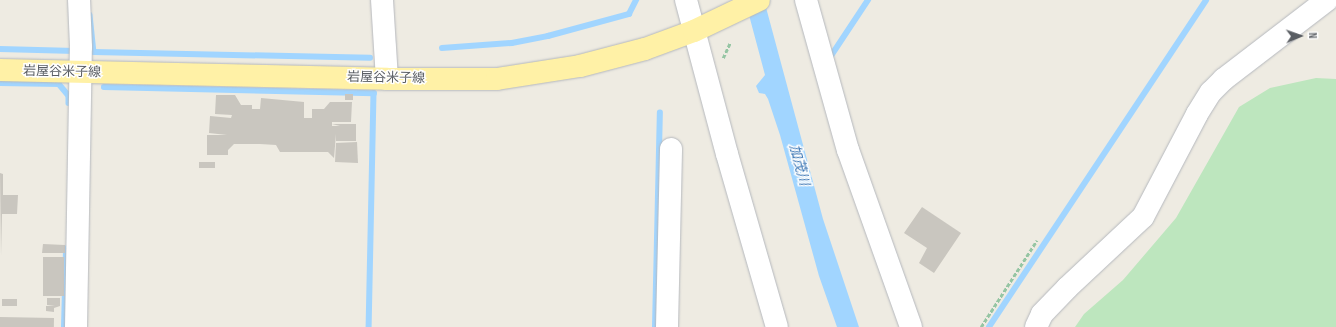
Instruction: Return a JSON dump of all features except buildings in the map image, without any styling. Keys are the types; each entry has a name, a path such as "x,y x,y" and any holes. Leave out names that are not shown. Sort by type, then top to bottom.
{"main road":[{"name":"岩屋谷米子線","path":"0,70 387,79 497,78 572,67 645,49 694,31 759,0"}],"street":[{"path":"76,327 81,72 79,0"},
{"path":"382,0 387,79"},
{"path":"686,0 777,327"},
{"path":"806,0 848,150 911,327"},
{"path":"1036,327 1042,314 1067,288 1143,217 1197,114 1211,92 1224,79 1327,0"},
{"path":"667,327 671,150"}],"path":[{"path":"982,327 1037,240"}],"green space":[{"path":"1316,78 1336,79 1336,327 1075,327 1084,314 1123,280 1176,218 1239,107 1270,88"}],"water":[{"name":"加茂川","path":"745,0 764,0 823,219 859,327 837,327 819,276 780,135 768,99 765,94 759,93 756,86 765,75"}],"waterway":[{"path":"442,48 512,43 548,36 629,14 636,0"},
{"path":"831,56 868,0"},
{"path":"989,327 1206,0"},
{"path":"90,15 94,52 370,58"},
{"path":"0,49 75,51"},
{"path":"0,83 59,84 69,96 69,103"},
{"path":"104,87 374,93 369,327"},
{"path":"655,327 660,113"},
{"path":"64,327 66,249"}]}
